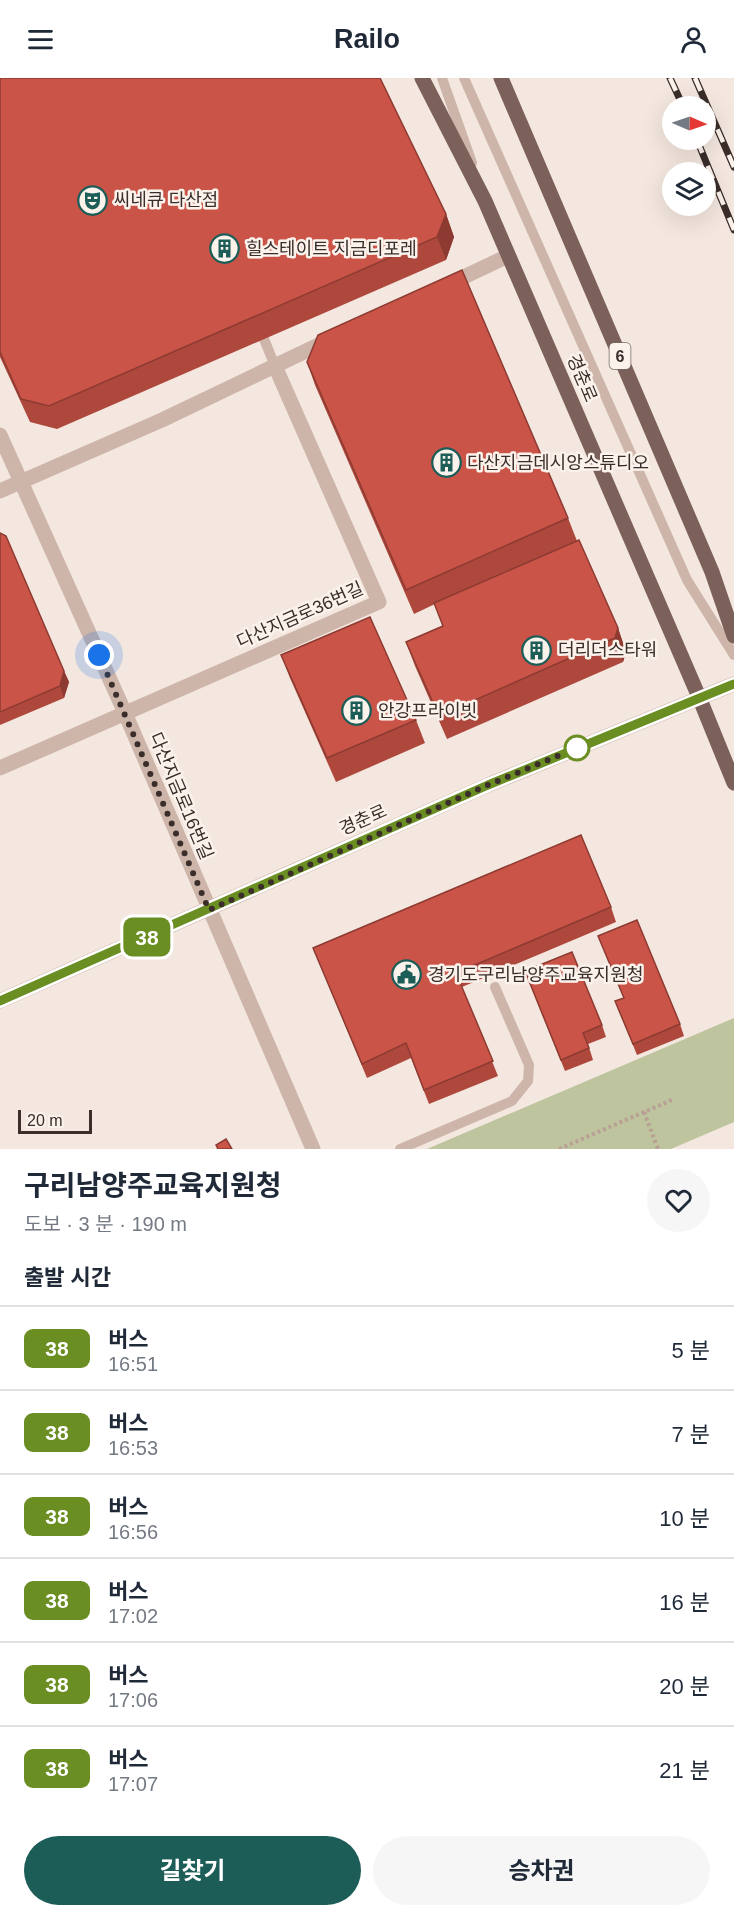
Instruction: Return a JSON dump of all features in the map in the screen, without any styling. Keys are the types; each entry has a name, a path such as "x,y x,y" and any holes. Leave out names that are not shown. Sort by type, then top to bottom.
{"main road":[{"name":"경춘로","path":"422,78 485,201 734,783"},
{"name":"6","path":"501,78 712,572 734,636"}],"street":[{"path":"431,292 508,256"},
{"path":"0,491 162,420 348,332"},
{"name":"다산지금로36번길","path":"0,768 380,602 275,366"},
{"name":"다산지금로16번길","path":"0,435 125,713 313,1149"},
{"name":"경춘로","path":"209,910 488,785 734,684"},
{"path":"0,1001 209,910"}],"lane":[{"path":"442,78 485,201"},
{"path":"464,78 687,580 734,656"},
{"path":"264,339 275,366"},
{"path":"400,1149 512,1101 528,1081 529,1065 495,987"}],"path":[{"path":"559,1149 675,1098"},
{"path":"644,1112 658,1149"}],"green space":[{"path":"734,1018 734,1122 671,1149 427,1149"}],"building":[{"name":"힐스테이트 지금디포레","path":"0,78 380,78 446,214 437,237 49,406 21,399 0,352"},
{"name":"다산지금데시앙스튜디오","path":"462,270 568,518 406,590 307,362 318,335"},
{"path":"0,533 6,536 64,671 60,686 0,712"},
{"name":"더리더스타워","path":"579,540 618,628 615,638 439,716 406,642 443,626 434,603"},
{"name":"안강프라이빗","path":"370,617 416,720 327,758 281,655"},
{"name":"경기도구리남양주교육지원청","path":"581,835 611,907 456,973 493,1061 424,1090 406,1043 362,1064 313,948"},
{"path":"637,920 680,1024 633,1044 615,1001 624,998 598,936"},
{"path":"572,952 602,1025 583,1033 589,1048 561,1060 525,971"},
{"path":"226,1139 232,1149 218,1149 216,1145"}],"railway":[{"path":"670,78 678,96"},
{"path":"695,78 734,167"},
{"path":"701,150 734,230"}],"bus line":[{"name":"38","path":"0,1001 488,785 734,684"}],"place":[{"name":"씨네큐 다산점","path":"93,200"},
{"name":"힐스테이트 지금디포레","path":"225,249"},
{"name":"다산지금데시앙스튜디오","path":"446,463"},
{"name":"더리더스타워","path":"537,650"},
{"name":"안강프라이빗","path":"357,711"},
{"name":"경기도구리남양주교육지원청","path":"407,975"}],"route":[{"path":"99,655 209,910 488,785 577,748"}]}
